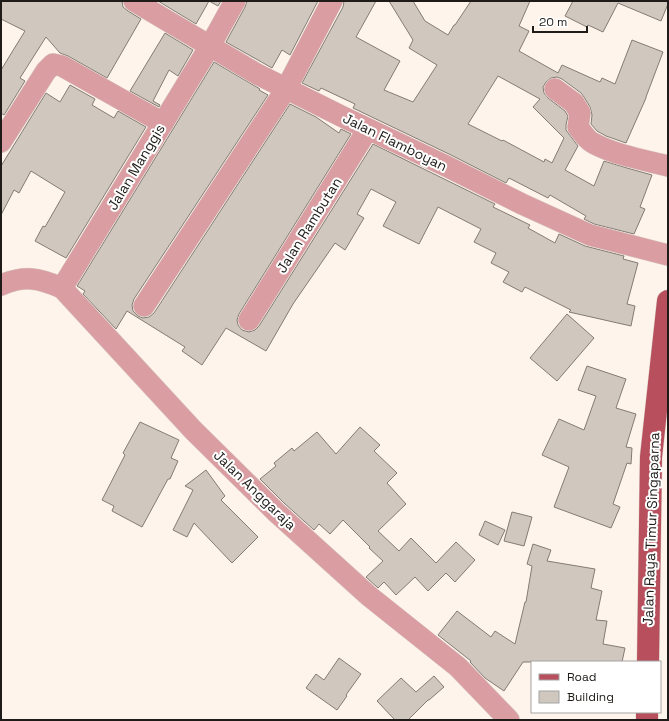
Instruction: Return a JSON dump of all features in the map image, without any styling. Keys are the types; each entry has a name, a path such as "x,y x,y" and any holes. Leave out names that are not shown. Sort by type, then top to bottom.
{"main road":[{"name":"Jalan Raya Timur Singaparna","path":"648,661 651,458 665,350 668,301"}],"street":[{"name":"Jalan Flamboyan","path":"136,1 257,74 522,204 590,235 668,255"},
{"name":"Jalan Manggis","path":"62,288 236,1"},
{"path":"144,306 286,89 332,1"},
{"path":"1,142 46,71 53,64 62,66 163,123"},
{"path":"555,89 574,103 580,113 578,127 591,142 612,151 668,166"},
{"name":"Jalan Rambutan","path":"250,320 368,129"},
{"name":"Jalan Anggaraja","path":"1,286 21,279 32,279 47,282 62,288 193,430 276,512 369,596 458,667 509,720"}],"building":[{"path":"1,1 122,1 123,7 141,19 107,78 60,53 46,37 20,78 25,81 4,115 1,113 1,70 25,31 1,19"},
{"path":"158,1 209,1 196,24"},
{"path":"209,1 221,1 218,6"},
{"path":"247,1 318,1 290,55 282,50 272,68 226,42"},
{"path":"344,1 376,1 356,37 400,61 384,90 413,102 437,65 409,48 413,40 389,1 413,1 425,21 448,35 471,1 530,1 519,26 529,31 519,51 558,73 562,65 600,82 602,78 615,84 632,40 663,52 646,98 626,143 597,131 591,124 592,115 590,107 584,97 562,79 557,77 551,78 543,87 544,93 548,98 565,111 568,116 566,130 578,146 565,170 594,186 604,161 652,175 640,207 645,209 634,234 594,224 584,219 586,216 550,195 548,198 509,178 506,183 353,108 355,104 321,88 319,91 302,83 343,7","holes":["498,76 540,99 533,107 564,138 552,163 545,159 544,162 503,140 502,141 468,124"]},
{"path":"573,1 668,1 668,4 661,21 618,3 603,32 588,25 587,27 565,16"},
{"path":"165,33 193,50 178,76 169,70 153,101 160,105 159,107 130,91"},
{"path":"214,62 268,95 134,299 132,305 133,311 138,316 143,318 149,317 154,313 290,104 316,117 339,133 341,129 351,134 239,314 237,320 238,325 242,330 249,332 255,330 259,326 373,144 495,204 493,207 530,225 528,228 555,243 559,234 585,246 624,256 623,259 638,263 627,304 635,306 631,326 569,312 571,310 525,287 522,292 503,282 509,272 491,263 496,253 474,242 481,229 438,207 419,244 383,226 396,202 371,189 357,214 364,218 345,250 335,243 293,304 266,351 226,328 202,365 182,351 185,347 127,311 116,329 83,294 85,291 77,286"},
{"path":"70,85 95,99 92,105 114,118 118,111 146,127 66,258 35,241 43,226 45,227 65,192 31,171 19,193 14,190 1,215 1,166 46,93 60,102"},
{"path":"567,314 594,338 557,381 530,358"},
{"path":"587,366 626,379 616,408 636,414 626,447 632,448 631,464 627,463 613,504 620,507 611,528 554,507 569,467 542,455 559,419 584,430 596,396 578,390"},
{"path":"140,422 179,440 171,458 178,461 170,479 168,479 142,527 112,511 114,506 102,500 125,455 123,453"},
{"path":"360,427 380,445 374,451 397,473 387,483 406,504 378,531 399,551 411,538 436,563 456,542 475,560 455,582 446,573 428,591 415,577 396,595 384,582 378,588 366,577 383,561 343,520 330,534 319,524 314,530 260,479 276,466 274,463 292,448 294,451 317,432 336,454"},
{"path":"206,470 225,496 221,500 258,537 232,563 194,523 187,537 173,530 193,490 185,486"},
{"path":"512,512 532,517 524,546 504,541"},
{"path":"485,521 505,530 498,545 479,535"},
{"path":"533,544 551,550 547,561 595,569 591,588 602,591 596,620 607,621 603,644 625,648 622,661 523,662 504,691 485,678 470,662 471,661 438,635 457,611 491,637 495,631 515,644 526,602 532,566 527,564"},
{"path":"339,658 361,674 337,710 306,688 316,674 324,680"},
{"path":"434,676 444,687 428,700 408,720 395,720 377,701 401,678 416,692"}]}
